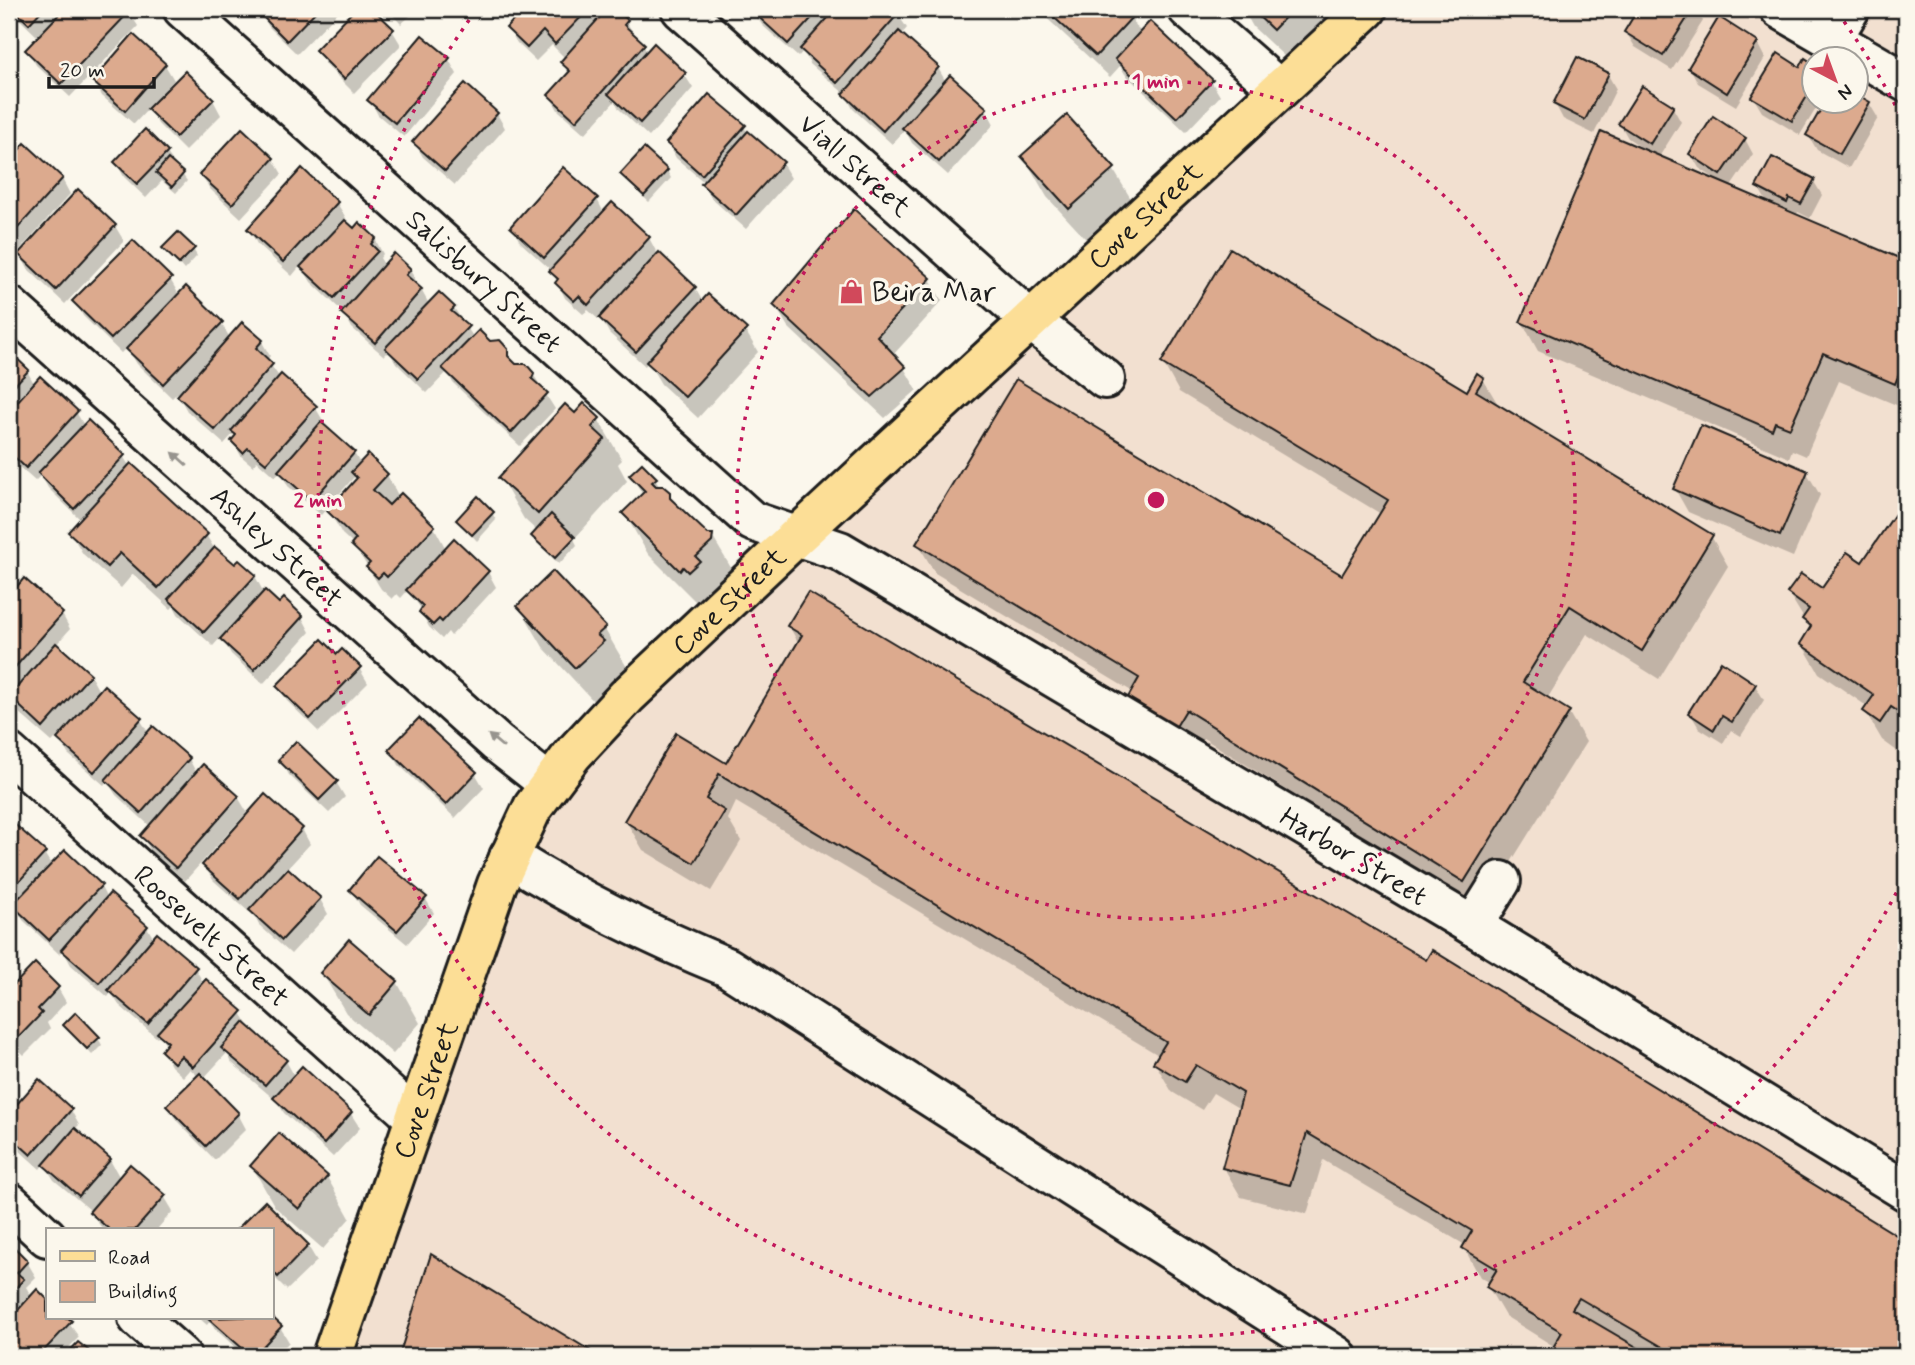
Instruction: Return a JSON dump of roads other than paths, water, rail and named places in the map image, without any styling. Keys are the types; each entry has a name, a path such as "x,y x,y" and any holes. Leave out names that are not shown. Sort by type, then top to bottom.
{"main road":[{"name":"Cove Street","path":"332,1356 414,1117 509,857 533,807 549,784 627,696 1367,9"}],"street":[{"name":"Salisbury Street","path":"183,9 752,521 796,537"},
{"name":"Viall Street","path":"681,9 1030,320 1105,379"},
{"path":"1188,9 1279,89"},
{"path":"1780,9 1841,24 1906,82"},
{"name":"Ashley Street","path":"9,306 497,743 549,784"},
{"name":"Harbor Street","path":"796,537 840,551 1473,926 1906,1191"},
{"name":"Roosevelt Street","path":"9,753 414,1117"},
{"path":"509,857 556,887 648,934 727,967 1337,1356"},
{"path":"1473,926 1501,881"},
{"path":"9,1202 46,1236"},
{"path":"140,1320 181,1356"}],"place":[{"name":"Beira Mar","path":"852,291"}]}
